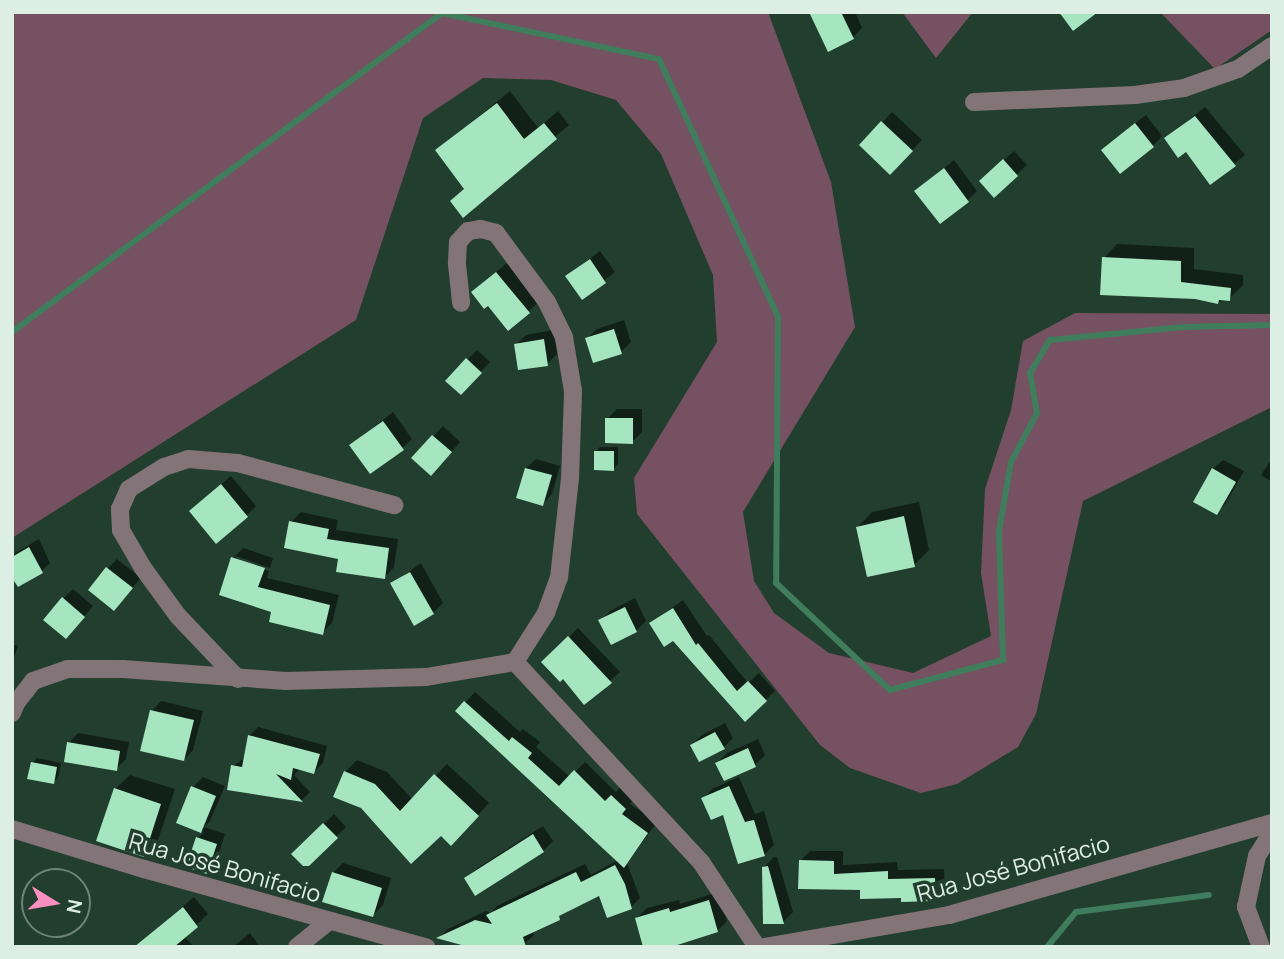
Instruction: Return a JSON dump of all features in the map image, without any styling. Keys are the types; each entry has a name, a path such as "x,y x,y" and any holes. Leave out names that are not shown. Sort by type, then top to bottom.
{"street":[{"path":"974,102 1135,95 1184,88 1238,69 1272,46"},
{"path":"12,713 16,703 33,681 67,669 123,669 238,679 426,677 516,662 546,613 559,578 570,479 573,391 564,337 559,325 547,302 496,233 481,229 468,231 458,242 461,303"},
{"path":"238,679 178,616 143,569 121,530 120,509 129,489 164,467 188,459 237,463 394,505"},
{"path":"516,662 701,862 757,947"},
{"name":"Rua José Bonifacio","path":"764,947 949,915 1272,823"},
{"name":"Rua José Bonifacio","path":"12,829 328,922 426,947"},
{"path":"1261,947 1246,907 1257,856 1272,832"},
{"path":"297,947 328,922"}],"shaded area":[{"path":"12,12 768,12 831,182 855,327 743,512 754,581 774,613 829,653 913,673 991,636 981,573 985,489 1011,410 1023,341 1075,313 1272,314 1272,407 1083,501 1036,714 1018,747 957,784 921,793 850,768 820,745 637,514 634,478 717,342 713,275 661,154 616,100 551,80 483,78 423,118 356,320 12,538"},
{"path":"902,12 973,12 936,58"},
{"path":"1160,12 1272,12 1272,30 1215,69"}],"building":[{"path":"809,12 841,12 854,39 828,52"},
{"path":"1059,12 1098,12 1073,31"},
{"path":"497,103 524,139 544,123 557,139 463,218 450,201 464,189 435,150"},
{"path":"1195,116 1236,166 1210,185 1186,152 1178,158 1164,138"},
{"path":"881,121 913,151 890,175 859,145"},
{"path":"1135,123 1154,147 1120,174 1101,150"},
{"path":"1003,159 1018,176 994,198 979,181"},
{"path":"944,168 969,202 940,224 914,191"},
{"path":"1102,257 1181,261 1181,282 1231,288 1230,301 1219,300 1218,304 1195,299 1100,295"},
{"path":"590,259 606,283 582,300 565,276"},
{"path":"496,272 530,313 508,331 488,306 484,309 471,292"},
{"path":"614,329 622,354 593,363 585,338"},
{"path":"544,339 548,366 518,370 514,344"},
{"path":"466,358 482,373 461,395 445,381"},
{"path":"605,418 633,418 633,444 605,443"},
{"path":"383,421 404,450 370,474 349,445"},
{"path":"432,435 452,452 431,476 411,458"},
{"path":"594,451 614,451 614,471 594,470"},
{"path":"525,468 552,475 543,506 516,498"},
{"path":"1212,468 1236,482 1217,515 1193,502"},
{"path":"221,484 248,517 216,544 189,511"},
{"path":"904,516 915,567 867,577 856,527"},
{"path":"289,521 329,529 327,539 389,548 385,579 336,572 338,559 284,548"},
{"path":"29,547 43,573 18,587 12,578 12,557"},
{"path":"231,557 265,568 258,587 330,605 323,635 269,622 271,612 219,595"},
{"path":"106,567 133,588 114,611 88,590"},
{"path":"410,572 434,614 414,626 390,583"},
{"path":"62,597 85,617 66,639 43,620"},
{"path":"625,607 637,632 611,645 598,620"},
{"path":"673,608 696,645 698,643 737,691 748,681 767,701 745,722 673,641 664,647 649,623"},
{"path":"568,636 612,683 584,705 563,679 560,682 541,662"},
{"path":"464,701 509,741 512,737 532,753 528,758 559,786 574,770 605,801 611,795 626,809 622,814 648,833 624,868 455,711"},
{"path":"150,710 194,720 184,761 140,751"},
{"path":"715,732 725,749 699,762 690,745"},
{"path":"248,735 320,754 314,774 293,768 291,780 276,774 303,802 227,790 231,765 242,767"},
{"path":"67,742 120,751 117,771 64,762"},
{"path":"748,748 756,767 724,781 715,763"},
{"path":"31,762 57,767 54,784 27,779"},
{"path":"344,771 375,784 400,811 434,774 479,816 451,846 441,836 411,864 361,808 333,797"},
{"path":"191,786 216,796 201,833 176,823"},
{"path":"729,786 745,822 754,820 765,856 738,864 723,815 711,820 701,798"},
{"path":"114,788 161,804 144,857 96,841"},
{"path":"323,823 338,838 309,866 303,866 291,854"},
{"path":"533,834 544,852 475,896 464,878"},
{"path":"196,837 217,844 207,874 186,867"},
{"path":"799,860 834,861 834,874 888,871 888,879 935,878 936,901 860,899 860,890 798,889"},
{"path":"615,865 625,884 632,909 607,918 599,896 559,916 560,920 523,937 526,947 469,947 436,938 475,920 492,924 486,915 576,872 581,882"},
{"path":"768,866 784,924 763,924 762,867"},
{"path":"332,872 382,888 373,917 322,902"},
{"path":"709,900 718,932 671,947 643,947 635,918 669,908 670,912"},
{"path":"183,907 198,927 174,947 134,947"}],"waterway":[{"path":"12,332 442,13 659,59 778,317 776,583 890,690 1003,660 999,531 1011,462 1037,413 1030,373 1050,340 1183,327 1272,325"},
{"path":"1047,947 1076,912 1209,895"}]}
